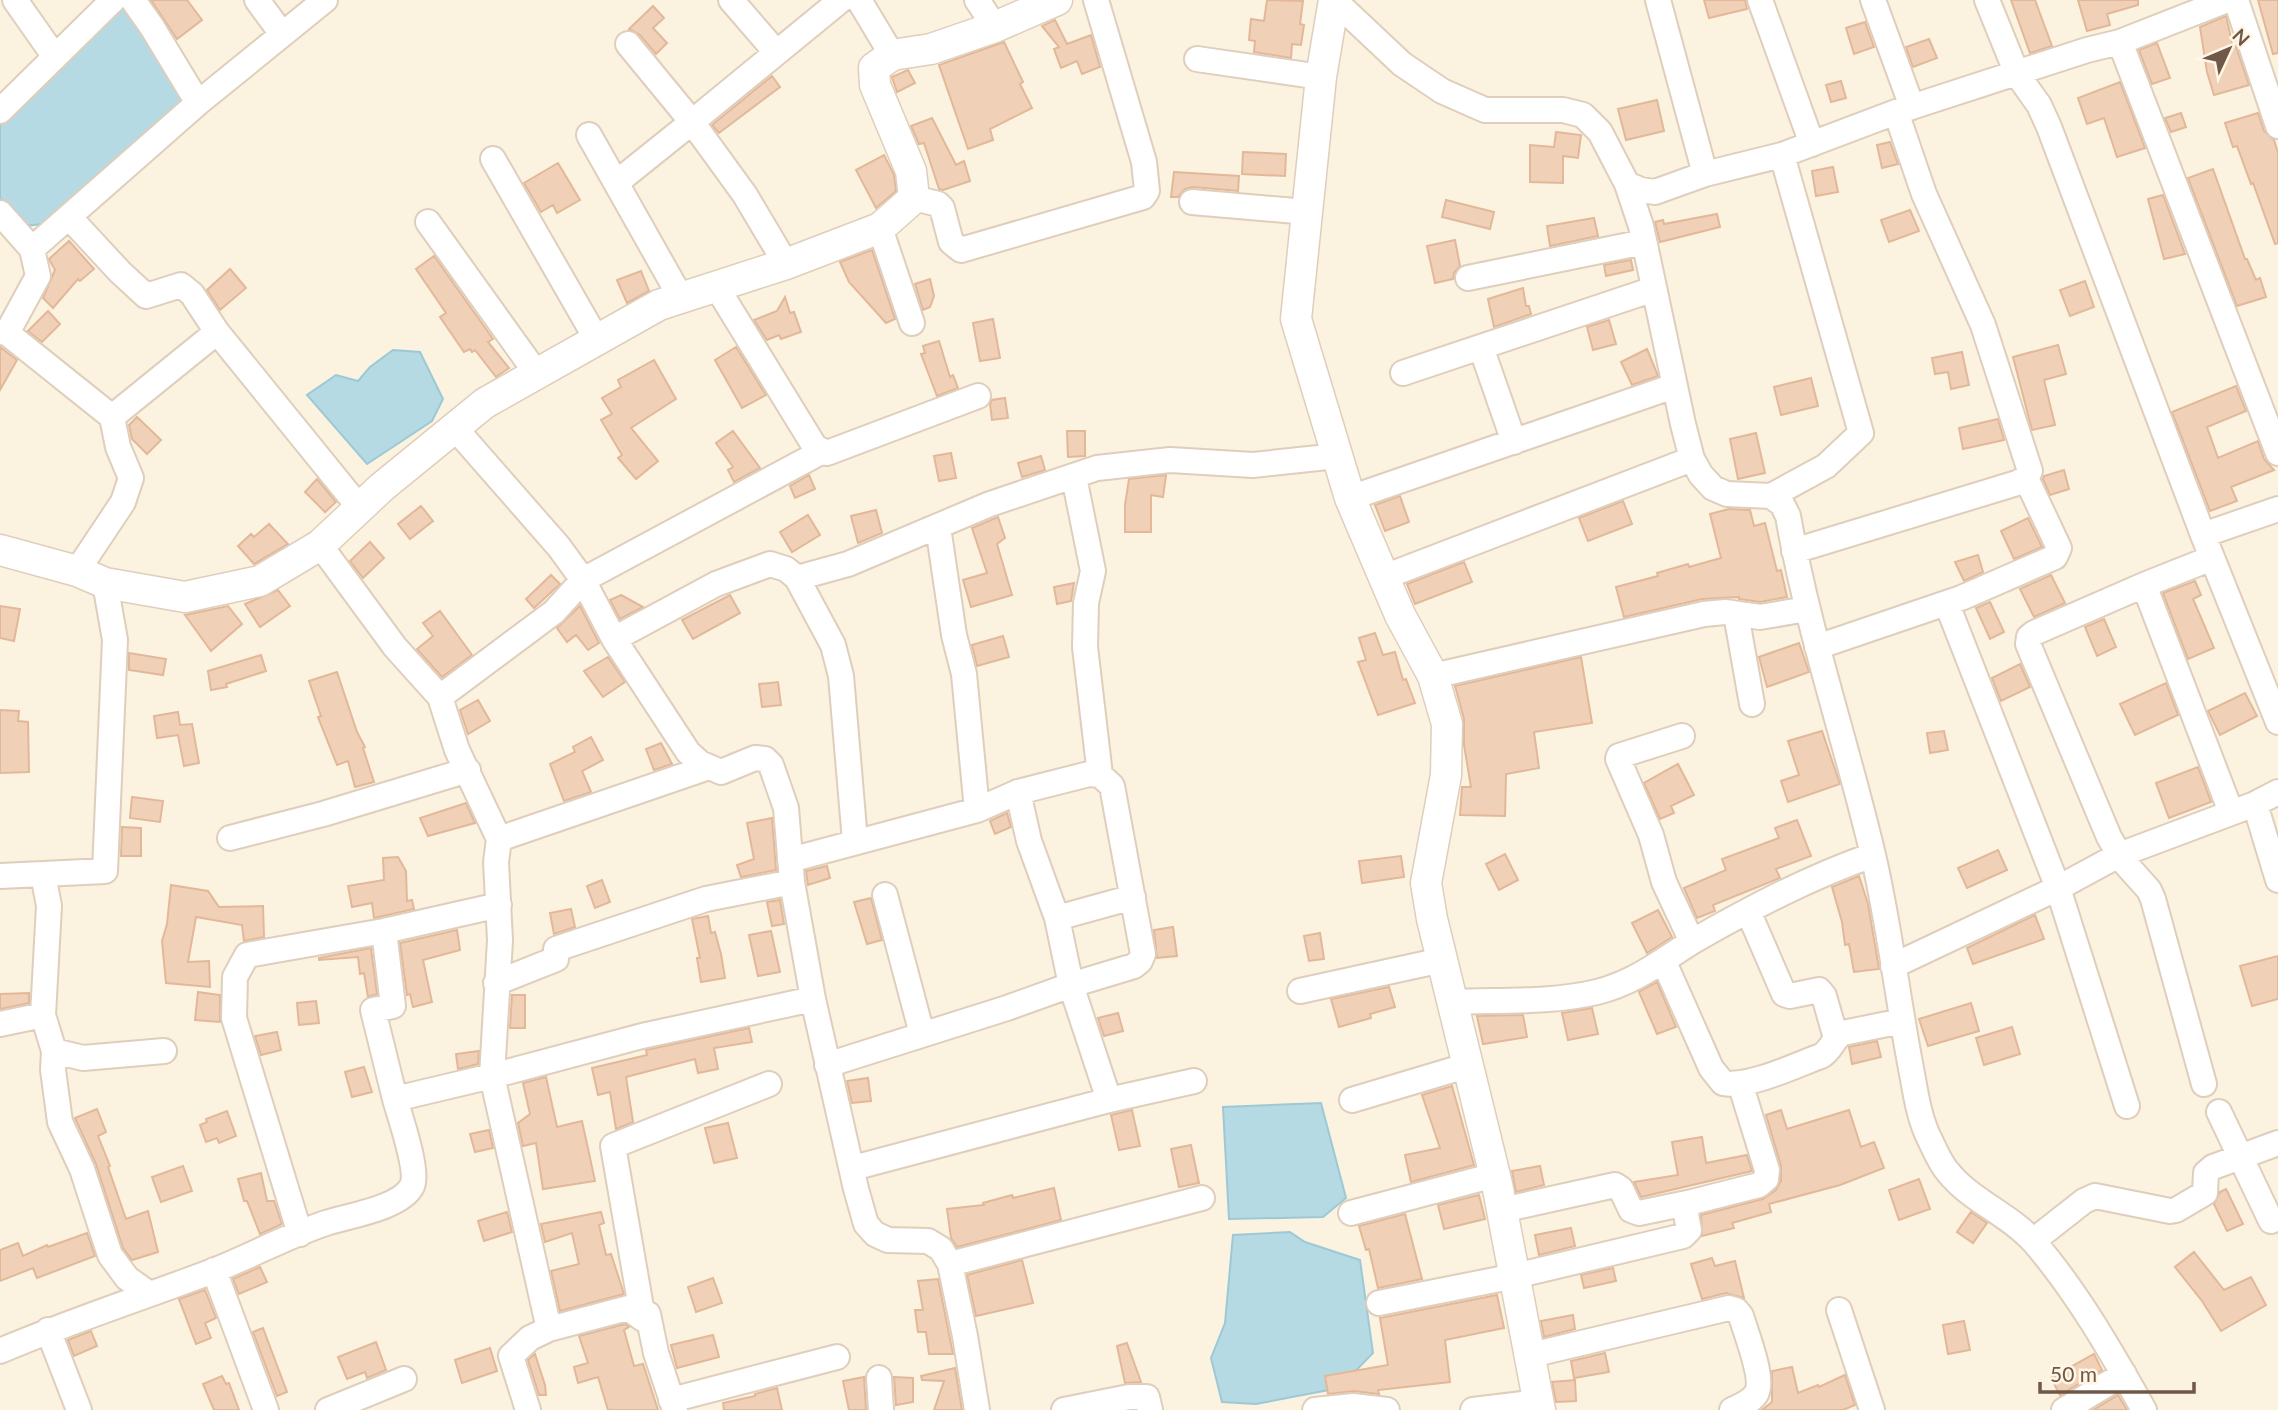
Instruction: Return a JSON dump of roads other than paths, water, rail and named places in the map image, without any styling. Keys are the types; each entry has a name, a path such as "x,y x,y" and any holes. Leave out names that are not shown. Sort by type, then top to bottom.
{"street":[{"path":"15,0 55,57"},
{"path":"0,111 113,0"},
{"path":"133,0 198,103"},
{"path":"257,0 282,34"},
{"path":"32,249 198,103 325,0"},
{"path":"731,0 776,52"},
{"path":"616,183 841,0"},
{"path":"859,0 892,55"},
{"path":"977,0 995,27"},
{"path":"914,198 911,171 875,85 874,68 892,55 931,49 995,27 1057,0"},
{"path":"914,198 938,204 942,208 951,243 961,250 1143,197 1147,191 1144,162 1096,0"},
{"path":"1334,0 1321,77 1296,319 1350,498 1400,615 1433,676 1447,724 1446,775 1426,883 1442,960 1495,1175 1539,1406 1473,1410"},
{"path":"1334,0 1402,64 1442,91 1485,110 1563,110 1583,115 1600,132 1627,184 1644,243 1692,458 1700,475 1713,488 1727,494 1771,496 1826,466 1861,433 1782,155"},
{"path":"1658,0 1704,174"},
{"path":"1760,0 1812,144"},
{"path":"1794,551 2017,483 2026,478 2030,471 1983,325 1924,194 1873,0"},
{"path":"1987,0 2017,74 2039,105 2049,127 2207,546 2278,722"},
{"path":"1627,184 1655,192 1704,174 1782,155 1904,110 2087,50 2120,42 2227,0"},
{"path":"2236,0 2278,126"},
{"path":"2120,42 2278,453"},
{"path":"628,44 692,122 745,195 786,264"},
{"path":"1197,59 1321,77"},
{"path":"589,135 681,298"},
{"path":"493,159 597,340"},
{"path":"0,550 77,570 105,583 185,597 260,581 320,545 359,507 485,403 659,305 786,264 880,228 914,198"},
{"path":"1192,202 1307,212"},
{"path":"0,213 32,249 38,276 4,332 111,417 118,447 131,478 124,502 77,570"},
{"path":"69,217 146,296 181,285 192,294 217,331 359,507"},
{"path":"428,222 537,374"},
{"path":"880,228 912,323"},
{"path":"1468,278 1644,243"},
{"path":"716,286 815,447 821,452 827,453 859,443 978,396"},
{"path":"1403,373 1654,289"},
{"path":"111,417 217,331"},
{"path":"1481,347 1514,442"},
{"path":"1350,498 1674,386"},
{"path":"454,427 559,547 583,580 614,639 688,752 700,763 721,772 755,758 765,759 771,765 786,808 791,871 813,999 866,1224 875,1234 888,1240 928,1241 941,1249 950,1264 977,1410"},
{"path":"440,697 554,612 583,580 821,452"},
{"path":"797,578 848,564 990,504 1097,468 1170,460 1253,465 1338,456"},
{"path":"1384,577 1692,458"},
{"path":"1074,477 1093,571 1086,603 1085,647 1100,775"},
{"path":"1817,647 1947,604 2055,557 2059,548 2026,478"},
{"path":"1771,496 1782,504 1788,516 1807,609 1873,855 1920,1114 1928,1136 1947,1172 1972,1196 2006,1218 2032,1241 2067,1286 2144,1410"},
{"path":"2204,1084 2157,909 2149,890 2119,855 2109,837 2028,644 2029,636 2144,585 2207,546 2278,509"},
{"path":"938,527 954,635 964,674 976,810"},
{"path":"320,545 395,647 440,697 457,750 499,839 496,862 500,940 492,1076 549,1329"},
{"path":"614,639 716,584 770,564 786,569 797,578 832,645 841,677 855,842"},
{"path":"0,876 105,871 115,640 105,583"},
{"path":"2144,585 2231,812"},
{"path":"1947,604 2058,888 2127,1106"},
{"path":"1433,676 1704,614 1725,612 1760,617 1807,609"},
{"path":"1736,614 1752,704"},
{"path":"1682,736 1619,756 1618,759 1651,835 1664,882 1692,942"},
{"path":"499,839 709,767"},
{"path":"230,838 323,814 468,770"},
{"path":"496,983 556,958 556,949 791,871 855,842 976,810 1018,792 1089,774 1100,775 1112,786 1143,954 1140,961 1133,966 1007,1008 827,1065"},
{"path":"1018,792 1029,841 1057,918 1071,985 1109,1100"},
{"path":"1893,965 2058,888 2119,855 2255,804 2278,792"},
{"path":"2255,804 2278,880"},
{"path":"1453,1002 1597,992 1636,977 1664,962 1692,942 1825,872 1873,855"},
{"path":"43,874 49,906 43,1015 54,1051 52,1070 60,1122 82,1169 110,1255 127,1278 148,1293"},
{"path":"885,895 922,1034"},
{"path":"1057,918 1133,897"},
{"path":"300,1234 234,1018 235,977 247,956 384,931 499,905"},
{"path":"1748,911 1784,994 1787,996 1819,990 1824,996 1836,1038"},
{"path":"0,1351 48,1330 214,1270 323,1224 393,1203 404,1195 413,1185 413,1171 373,1010 393,1006 384,931"},
{"path":"1300,991 1442,960"},
{"path":"1664,962 1716,1078 1723,1083 1740,1083 1821,1056 1830,1049 1836,1038 1843,1034 1902,1021"},
{"path":"395,1099 642,1035 813,999"},
{"path":"0,1024 43,1015"},
{"path":"54,1051 83,1058 164,1051"},
{"path":"1352,1100 1469,1065"},
{"path":"853,1168 1109,1100 1194,1081"},
{"path":"1502,1210 1615,1185 1621,1189 1634,1212 1684,1204 1759,1185 1766,1179 1767,1170 1740,1083"},
{"path":"643,1319 613,1146 769,1084"},
{"path":"2219,1112 2271,1221"},
{"path":"2032,1241 2084,1201 2095,1196 2176,1210 2205,1193 2206,1173 2209,1169 2278,1143"},
{"path":"1351,1213 1495,1175"},
{"path":"950,1264 1202,1198"},
{"path":"1380,1303 1515,1276 1684,1236 1689,1226 1684,1204"},
{"path":"214,1270 267,1410"},
{"path":"528,1410 510,1356 530,1338 549,1329 628,1308 643,1319"},
{"path":"1531,1355 1729,1308 1736,1310 1741,1316 1759,1377 1759,1388 1755,1396 1732,1410"},
{"path":"1839,1310 1872,1410"},
{"path":"643,1319 648,1314 656,1353 673,1405 837,1356"},
{"path":"48,1330 79,1410"},
{"path":"2064,1410 2124,1374"},
{"path":"879,1378 881,1410"},
{"path":"328,1410 404,1379"},
{"path":"1064,1410 1147,1396 1150,1410"},
{"path":"1315,1410 1372,1406 1387,1410"}],"water":[{"path":"106,6 126,6 184,99 43,224 24,226 0,198 0,111"},
{"path":"393,350 420,352 443,399 432,421 367,464 307,395 336,375 358,381 370,367"},
{"path":"1321,1103 1346,1198 1323,1217 1229,1219 1223,1107"},
{"path":"1290,1232 1305,1242 1360,1260 1373,1353 1339,1388 1256,1404 1222,1402 1211,1358 1225,1323 1233,1235"}]}
